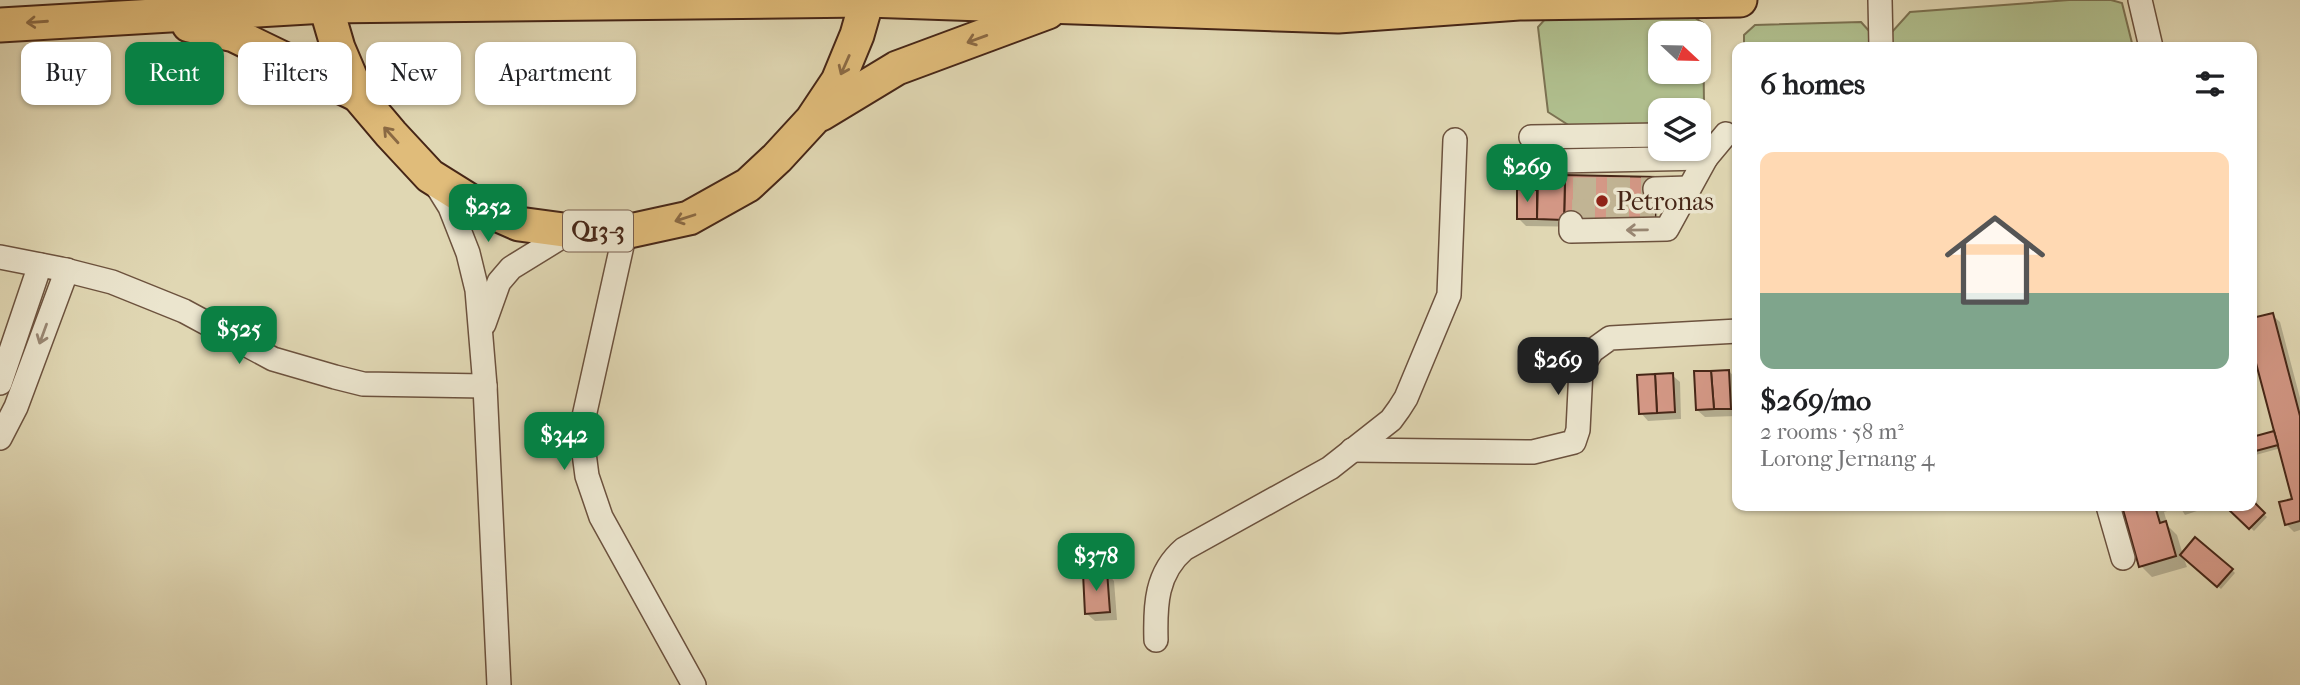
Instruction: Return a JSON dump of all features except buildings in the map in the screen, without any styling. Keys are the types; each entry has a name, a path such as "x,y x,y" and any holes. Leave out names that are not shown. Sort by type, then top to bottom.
{"highway":[{"path":"0,24 158,17 325,3 867,0 1338,16 1519,3 1740,0"},
{"name":"Q13-3","path":"325,3 338,48 358,95 430,176 478,206 519,223 571,231 625,232 689,218 748,185 777,158 812,120 838,81 867,0"},
{"path":"812,120 897,68 1064,7"},
{"path":"158,17 234,35 358,95"}],"street":[{"path":"1880,0 1881,42"},
{"path":"2140,0 2150,42"},
{"path":"1711,135 1726,134 1711,152"},
{"path":"1648,135 1531,137 1565,168 1664,161"},
{"path":"1156,640 1156,599 1172,559 1184,549 1330,468 1391,420 1406,398 1450,295 1455,140"},
{"path":"1571,223 1570,231 1667,229 1666,212 1689,188 1704,161"},
{"path":"430,176 450,207 468,253 477,290 485,386 499,685"},
{"path":"1655,189 1689,188"},
{"path":"480,333 499,282 511,268 571,231"},
{"path":"625,232 580,430 587,476 601,517 694,685"},
{"path":"0,257 112,282 184,311 273,359 335,377 363,384 485,386"},
{"path":"0,383 40,265"},
{"path":"0,439 16,407 66,270"},
{"path":"1352,450 1533,452 1560,447 1574,442 1578,430 1581,369 1592,351 1610,338 1732,331"},
{"path":"2109,511 2123,558"}],"green space":[{"path":"2069,0 2111,0 2122,3 2132,42 1892,42 1891,33 1910,12"},
{"path":"1686,12 1700,21 1648,21 1648,84 1704,84 1704,98 1648,98 1648,126 1570,126 1548,112 1538,27 1547,17"},
{"path":"1861,22 1870,32 1871,42 1744,42 1744,35 1755,25"}],"tunnel":[{"path":"1573,189 1655,189"},
{"path":"1572,211 1655,212"}],"place":[{"name":"Petronas","path":"1602,201"}]}
